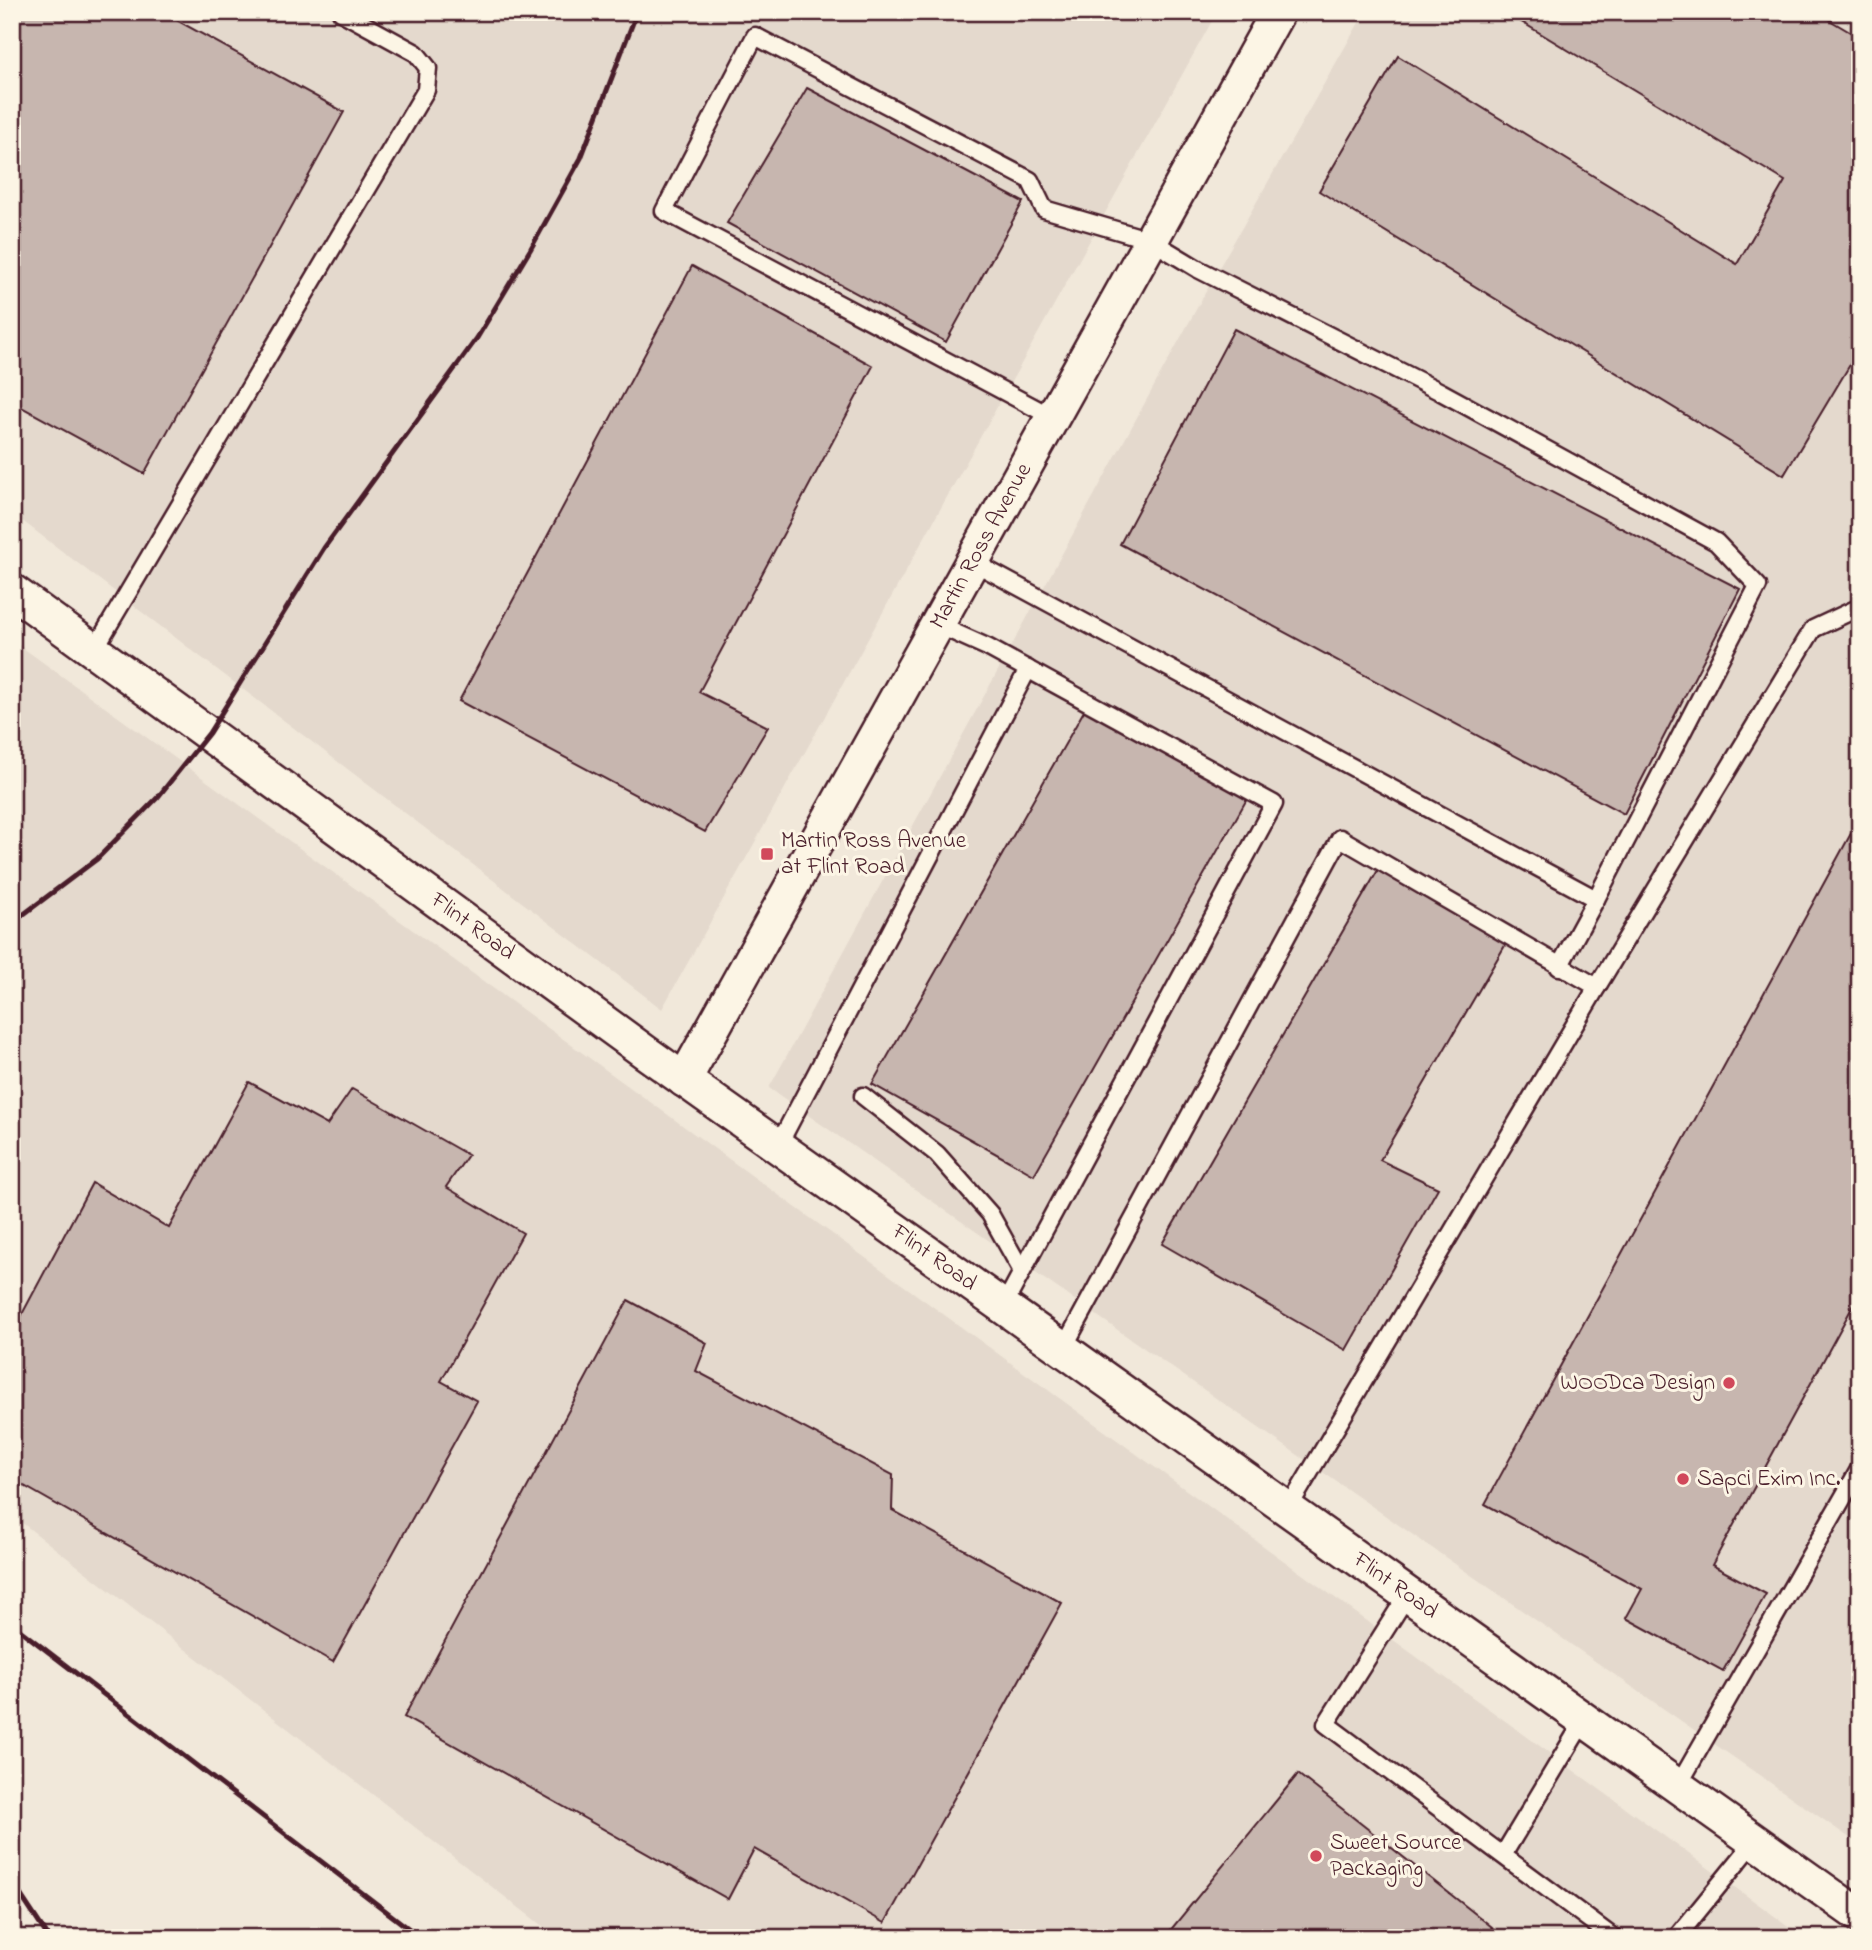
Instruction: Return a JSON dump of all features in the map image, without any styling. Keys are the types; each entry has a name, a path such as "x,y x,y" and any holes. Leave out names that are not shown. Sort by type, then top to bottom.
{"street":[{"name":"Martin Ross Avenue","path":"684,1080 1278,12"},
{"name":"Flint Road","path":"12,591 684,1080 1860,1916"}],"lane":[{"path":"94,650 426,90 428,68 416,54 341,12"},
{"path":"1054,418 664,211 755,36 1030,180 1044,209 1150,240 1198,269 1441,392 1716,542 1758,586 1559,967"},
{"path":"973,562 1596,899"},
{"path":"1288,1509 1813,629 1860,607"},
{"path":"938,625 1028,669 1274,804 1003,1307"},
{"path":"778,1146 1028,669"},
{"path":"1063,1349 1340,838 1597,988"},
{"path":"863,1096 937,1154 990,1214 1021,1271"},
{"path":"1678,1786 1860,1468"},
{"path":"1408,1594 1326,1724 1614,1938"},
{"path":"1503,1855 1584,1720"},
{"path":"1676,1938 1755,1841"}],"shaded area":[{"path":"12,12 1217,12 662,1009 12,513"},
{"path":"1365,12 1860,12 1860,1845 769,1088 1220,266"},
{"path":"12,640 1805,1938 558,1938 12,1515"}],"building":[{"path":"12,12 162,12 344,112 144,474 12,402"},
{"path":"1505,12 1816,12 1860,38 1860,348 1784,475 1319,191 1398,56 1737,264 1785,181"},
{"path":"807,88 1023,202 946,342 727,223"},
{"path":"692,266 873,366 699,692 768,727 705,832 459,701"},
{"path":"1234,329 1740,589 1624,814 1120,544"},
{"path":"1085,709 1247,799 1034,1175 872,1084"},
{"path":"1860,817 1860,1293 1712,1565 1766,1594 1723,1671 1626,1618 1642,1589 1485,1504"},
{"path":"1381,865 1507,942 1380,1160 1438,1188 1346,1350 1162,1244"},
{"path":"249,1082 327,1125 352,1089 468,1155 446,1187 523,1233 441,1381 477,1401 333,1662 12,1479 12,1333 92,1183 169,1228"},
{"path":"628,1300 707,1343 696,1371 893,1475 892,1510 1062,1603 885,1923 754,1849 728,1899 404,1717"},
{"name":"Sweet Source Packaging","path":"1298,1774 1506,1938 1164,1938"}],"railway":[{"path":"12,923 97,859 158,797 209,733 324,548 477,338 530,250 581,158 637,12"},
{"path":"12,1624 421,1938"},
{"path":"12,1882 49,1938"}],"place":[{"name":"Martin Ross Avenue at Flint Road","path":"767,854"},
{"name":"WOODca Design","path":"1729,1383"},
{"name":"Sapci Exim Inc.","path":"1683,1479"},
{"name":"Sweet Source Packaging","path":"1316,1856"}]}
